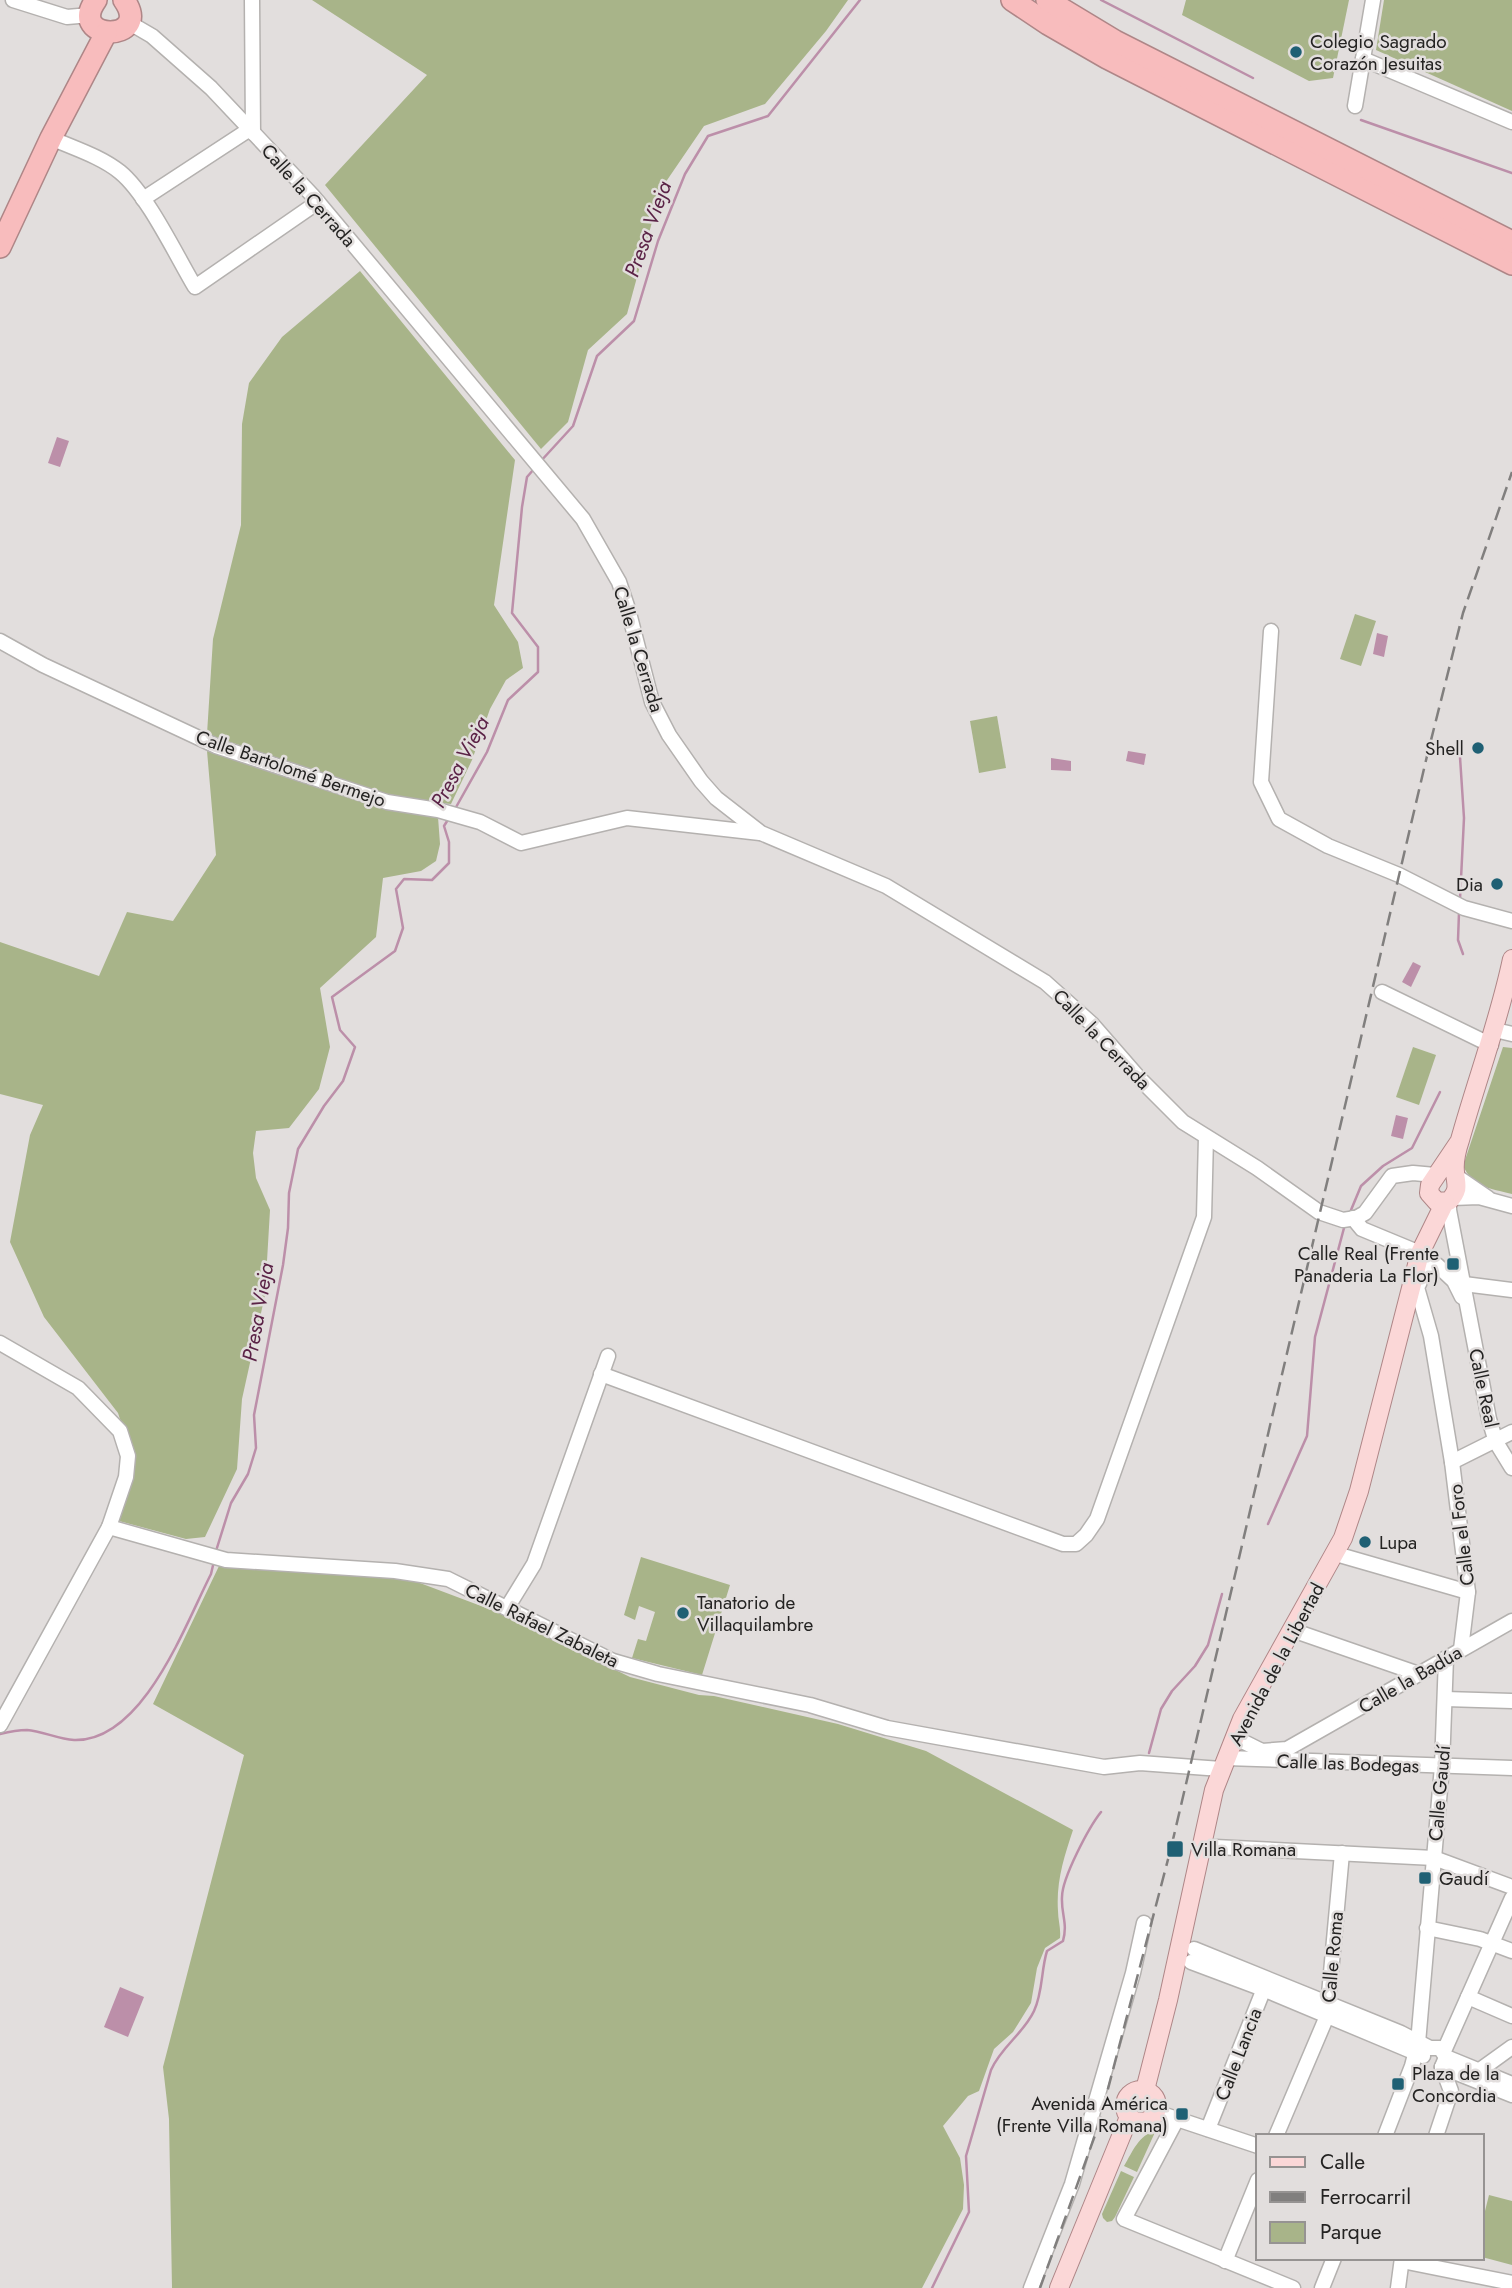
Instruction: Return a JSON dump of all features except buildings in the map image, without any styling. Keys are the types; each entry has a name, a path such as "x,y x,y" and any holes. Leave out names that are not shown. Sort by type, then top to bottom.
{"highway":[{"path":"93,8 95,27 106,33 117,32 128,22 130,13 124,0"},
{"path":"1012,0 1107,58 1512,264"},
{"path":"1047,0 1115,41 1512,242"},
{"path":"0,247 51,138 106,33"},
{"path":"1368,170 1512,232"},
{"path":"1382,198 1437,234 1512,275"}],"main road":[{"name":"Avenida de la Libertad","path":"1145,2090 1214,1790 1234,1737 1336,1554 1359,1491 1401,1324 1417,1283 1422,1248 1499,1036 1512,959"},
{"path":"1145,2090 1156,2098 1156,2112 1152,2118 1143,2122 1129,2117 1125,2109 1127,2098 1134,2091 1145,2090"},
{"path":"1059,2288 1129,2117"}],"street":[{"path":"13,0 67,17 93,8"},
{"path":"143,199 251,131 252,0"},
{"path":"1355,106 1373,0"},
{"name":"Calle la Cerrada","path":"128,22 165,47 211,88 318,202 583,519 619,582 652,702 669,735 701,782 716,798 761,833 886,886 1045,982 1084,1016 1183,1122 1257,1168 1319,1212 1343,1220 1353,1218 1362,1229 1422,1248"},
{"path":"1363,59 1512,122"},
{"path":"51,138 106,163 130,182 143,199 195,287 318,202"},
{"path":"1271,631 1261,782 1279,819 1328,846 1399,875 1460,906 1512,921"},
{"name":"Calle Bartolomé Bermejo","path":"0,641 43,665 216,746 387,802 480,822 522,843 627,818 761,833"},
{"path":"1382,992 1499,1036"},
{"path":"601,1374 1063,1544 1076,1544 1097,1519 1204,1217 1206,1137"},
{"path":"1353,1218 1365,1213 1386,1182 1400,1173 1512,1206"},
{"path":"1443,1187 1489,1199"},
{"name":"Calle Real","path":"1443,1187 1496,1442 1512,1468"},
{"name":"Calle Real","path":"1417,1283 1424,1270 1437,1265 1454,1281 1466,1304"},
{"name":"Calle el Foro","path":"1417,1283 1431,1336 1452,1462 1468,1592 1461,1649"},
{"path":"1464,1284 1512,1290"},
{"path":"0,1343 78,1388 120,1431 128,1456 127,1477 109,1527 0,1725"},
{"path":"507,1608 534,1564 608,1356"},
{"name":"Calle el Foro","path":"1452,1462 1512,1432"},
{"name":"Calle Rafael Zabaleta","path":"109,1527 215,1557 395,1571 448,1579 613,1661 658,1674 810,1705 887,1728 1104,1767 1140,1763 1224,1764"},
{"path":"1336,1554 1468,1592"},
{"name":"Calle la Badúa","path":"1271,1760 1512,1621"},
{"path":"1292,1630 1419,1674"},
{"name":"Calle Gaudí","path":"1431,2054 1427,1928 1442,1766 1446,1658"},
{"path":"1445,1699 1512,1701"},
{"path":"1234,1737 1262,1751 1287,1749"},
{"path":"1307,1761 1308,1738"},
{"name":"Calle las Bodegas","path":"1224,1764 1271,1760 1512,1768"},
{"path":"1215,1847 1434,1858 1512,1887"},
{"name":"Calle Roma","path":"1277,2134 1327,2009 1342,1853"},
{"path":"1386,2134 1431,2054 1468,1997 1512,1898"},
{"path":"1031,2288 1075,2172 1133,1973 1144,1923"},
{"path":"1427,1928 1493,1943 1512,1951"},
{"path":"1192,1955 1431,2054 1512,2095"},
{"name":"Calle Lancia","path":"1208,2129 1266,1984"},
{"path":"1468,1997 1512,2016"},
{"path":"1437,2134 1451,2091 1512,2047"},
{"path":"1431,2054 1451,2091"},
{"path":"1476,2075 1512,2084"},
{"path":"1156,2112 1256,2145"},
{"path":"1177,2119 1124,2219 1293,2288"},
{"path":"1226,2261 1256,2185"},
{"path":"1322,2288 1333,2260"},
{"path":"1398,2288 1402,2260"},
{"path":"1407,2260 1512,2283"}],"green space":[{"path":"312,0 848,0 826,31 765,104 704,126 661,189 627,314 588,350 568,422 541,449 325,185 427,75"},
{"name":"Colegio Sagrado Corazón Jesuitas","path":"1186,0 1349,0 1333,78 1309,81 1182,15"},
{"path":"1384,0 1512,0 1512,111 1376,50"},
{"path":"360,271 515,460 494,605 518,642 523,668 506,680 490,709 472,760 451,804 409,800 363,787 207,734 213,639 241,525 242,424 249,383 282,337"},
{"path":"1355,614 1376,621 1361,666 1340,659"},
{"path":"997,716 1006,768 979,773 970,721"},
{"path":"207,751 375,806 438,817 440,844 436,861 421,871 383,878 376,937 320,988 330,1047 319,1089 289,1128 256,1131 253,1153 256,1178 270,1210 265,1295 242,1399 237,1469 205,1537 186,1539 119,1521 135,1465 118,1413 44,1317 10,1242 30,1135 43,1105 0,1094 0,942 99,976 127,912 173,921 216,855"},
{"path":"1413,1047 1436,1055 1419,1105 1396,1097"},
{"path":"1503,1047 1512,1048 1512,1194 1477,1183 1463,1166"},
{"path":"641,1557 730,1585 702,1675 632,1658 638,1639 646,1641 655,1612 639,1606 635,1620 624,1615"},
{"path":"219,1566 412,1580 497,1612 630,1677 699,1695 838,1724 926,1751 1073,1830 1059,1880 1060,1938 1045,1948 1037,1968 1031,2003 1013,2032 994,2049 979,2091 968,2096 943,2126 960,2158 964,2185 963,2209 922,2288 172,2288 169,2119 163,2067 244,1755 153,1704"},
{"path":"1156,2130 1137,2172 1124,2166 1140,2140"},
{"path":"1121,2171 1134,2177 1115,2217 1107,2222 1102,2214"},
{"path":"1489,2195 1512,2201 1512,2265 1484,2258 1484,2215"}],"shaded area":[{"path":"57,437 69,441 60,467 48,463"},
{"path":"1377,633 1388,636 1384,657 1373,654"},
{"path":"1128,751 1146,754 1144,765 1126,761"},
{"path":"1051,758 1071,761 1071,771 1051,770"},
{"path":"1413,962 1421,966 1411,987 1402,982"},
{"path":"1396,1115 1408,1118 1403,1139 1391,1136"},
{"path":"120,1987 144,1997 128,2037 104,2027"}],"waterway":[{"name":"Presa Vieja","path":"540,462 573,426 597,356 634,321 658,241 685,174 708,136 768,116 860,0"},
{"path":"1101,0 1253,78"},
{"path":"1361,120 1512,173"},
{"name":"Presa Vieja","path":"455,809 487,752 508,700 538,672 538,647 512,613 522,507 527,477 534,469"},
{"path":"1459,742 1464,818 1460,899"},
{"name":"Presa Vieja","path":"216,1551 231,1503 248,1474 256,1448 254,1415 283,1265 289,1193 298,1149 343,1081 355,1047 340,1030 332,997 395,951 403,928 396,889 404,879 432,880 449,863 449,842 444,826 449,818"},
{"path":"1459,913 1458,940 1463,954"},
{"path":"1351,1210 1361,1186 1383,1166 1412,1148 1440,1092"},
{"path":"1268,1524 1307,1436 1315,1337 1344,1228"},
{"name":"Presa Vieja","path":"0,1734 27,1730 74,1740 99,1736 121,1722 141,1702 159,1677 211,1574 214,1561"},
{"path":"1149,1753 1161,1709 1208,1645 1222,1594"},
{"path":"932,2288 969,2212 966,2156 991,2070 1034,2011 1047,1951 1063,1941 1065,1929 1062,1897 1066,1878 1083,1840 1101,1812"}],"railway":[{"path":"1040,2288 1098,2127 1171,1848 1427,756 1463,613 1512,472"}],"place":[{"name":"Colegio Sagrado Corazón Jesuitas","path":"1296,52"},
{"name":"Shell","path":"1478,748"},
{"name":"Dia","path":"1497,884"},
{"name":"Calle Real (Frente Panaderia La Flor)","path":"1453,1264"},
{"name":"Lupa","path":"1365,1542"},
{"name":"Tanatorio de Villaquilambre","path":"683,1613"},
{"name":"Villa Romana","path":"1175,1849"},
{"name":"Gaudí","path":"1425,1878"},
{"name":"Plaza de la Concordia","path":"1398,2084"},
{"name":"Avenida América (Frente Villa Romana)","path":"1182,2114"}]}
